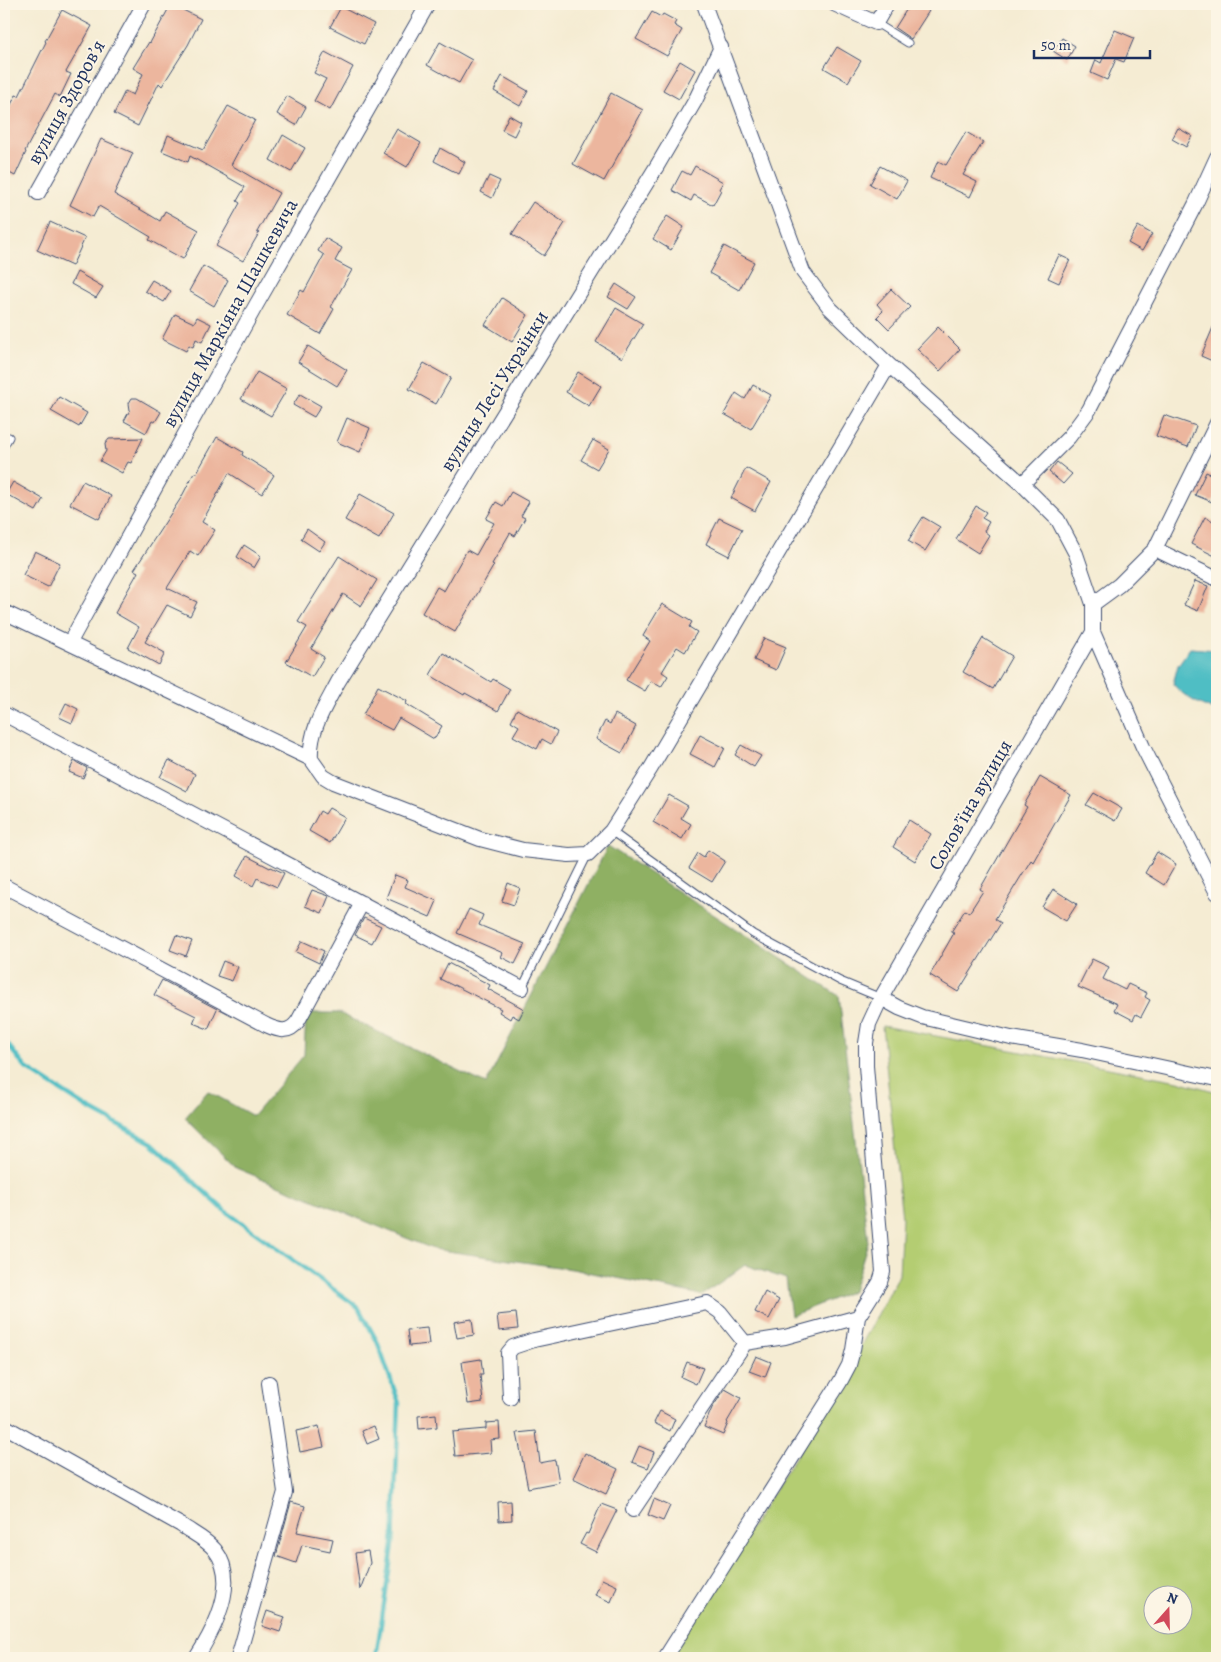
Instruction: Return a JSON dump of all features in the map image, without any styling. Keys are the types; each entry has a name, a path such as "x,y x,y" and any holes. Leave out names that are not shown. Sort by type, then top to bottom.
{"street":[{"name":"вулиця Здоровʼя","path":"38,193 144,4"},
{"name":"вулиця Маркіяна Шашкевича","path":"70,642 254,307 428,4"},
{"path":"704,4 802,272 830,308 889,365 1022,484 1058,520 1076,554 1093,604 1093,632 1143,747 1217,893"},
{"path":"834,4 876,23 887,4"},
{"name":"вулиця Лесі Українки","path":"311,759 310,744 317,722 338,682 657,166 695,101 721,48"},
{"path":"1022,484 1069,437 1088,410 1195,205 1217,157"},
{"path":"4,612 311,759 323,776 333,782 480,839 523,850 568,855 588,854 611,831 651,768 889,365"},
{"path":"1093,604 1119,585 1155,550 1217,423"},
{"path":"1155,550 1217,580"},
{"name":"Соловʼїна вулиця","path":"858,1317 880,1282 884,1272 866,1066 866,1043 870,1024 881,998 1093,632"},
{"path":"4,714 522,988"},
{"path":"4,886 266,1025 282,1031 289,1030 298,1021 362,903"},
{"path":"881,998 899,1008 922,1017 1012,1038 1082,1050 1217,1079"},
{"path":"510,1398 508,1353 513,1347 534,1340 707,1303 720,1312 745,1343"},
{"path":"633,1510 745,1343 785,1337 858,1317 849,1365 840,1382 665,1658"},
{"path":"238,1658 285,1492 269,1383"},
{"path":"4,1426 180,1525 208,1543 215,1551 222,1562 225,1573 224,1594 214,1628 196,1658"}],"lane":[{"path":"876,23 908,43"},
{"path":"4,446 9,437"},
{"path":"611,831 753,934 840,981 881,998"},
{"path":"522,988 588,854"}],"green space":[{"path":"608,846 839,996 868,1242 853,1291 791,1316 786,1279 745,1265 702,1295 572,1269 433,1249 236,1168 185,1118 208,1091 253,1116 304,1055 306,1013 339,1013 486,1084"},
{"path":"882,1026 1178,1081 1217,1092 1217,1658 669,1658 835,1394 899,1275 902,1218"}],"water":[{"path":"1190,648 1217,650 1217,711 1193,700 1173,684 1178,665"}],"building":[{"path":"171,4 201,19 188,45 162,86 159,83 138,126 114,114 125,91 133,95 143,74 133,68 150,43"},
{"path":"910,4 917,4 929,11 911,39 895,28"},
{"path":"341,7 374,24 364,44 330,27"},
{"path":"62,10 92,26 66,72 71,74 60,97 55,94 25,151 15,176 4,170 4,118 16,95 19,96"},
{"path":"652,12 661,17 663,14 676,21 674,25 682,30 667,56 636,39"},
{"path":"1115,30 1134,38 1124,62 1116,59 1107,80 1091,73 1096,60 1101,63"},
{"path":"1062,38 1075,46 1067,60 1053,51"},
{"path":"440,42 472,60 459,83 427,65"},
{"path":"837,47 861,61 848,82 824,68"},
{"path":"325,52 353,67 330,110 314,101 326,79 314,73"},
{"path":"680,61 695,70 679,99 663,90"},
{"path":"502,76 528,91 520,106 494,91"},
{"path":"611,93 643,110 604,181 573,164"},
{"path":"287,96 306,107 296,125 277,114"},
{"path":"228,106 255,120 231,165 279,193 243,261 216,246 240,203 237,201 245,187 190,156 188,162 162,151 168,135 203,150"},
{"path":"509,115 521,122 514,136 502,130"},
{"path":"1178,128 1192,136 1186,147 1172,139"},
{"path":"397,129 421,143 407,167 383,153"},
{"path":"966,132 983,142 963,175 977,182 970,197 930,178 938,161 946,165"},
{"path":"283,135 305,148 291,172 270,160"},
{"path":"101,139 133,153 114,194 160,221 165,211 199,230 183,259 149,240 151,237 99,206 93,217 70,205"},
{"path":"440,148 465,162 459,174 434,161"},
{"path":"695,166 723,182 713,205 694,195 691,201 672,190 682,171 690,175"},
{"path":"880,166 907,181 897,199 870,184"},
{"path":"489,176 500,181 492,198 481,192"},
{"path":"533,202 565,223 544,256 512,234"},
{"path":"667,216 684,227 671,250 653,239"},
{"path":"50,222 85,238 72,266 37,250"},
{"path":"1138,226 1152,234 1142,251 1128,243"},
{"path":"325,238 342,248 335,261 352,270 331,307 334,309 320,334 287,315 301,290 304,292 324,255 318,251"},
{"path":"724,246 754,262 739,290 709,273"},
{"path":"1059,255 1070,260 1059,283 1048,278"},
{"path":"203,266 228,280 214,306 189,291"},
{"path":"77,272 103,287 96,298 71,284"},
{"path":"152,280 171,291 164,302 145,291"},
{"path":"616,284 636,297 628,309 608,297"},
{"path":"891,289 910,307 889,329 877,317 883,311 877,304"},
{"path":"502,298 528,315 512,342 485,325"},
{"path":"616,308 643,324 622,358 596,342"},
{"path":"175,314 194,323 197,317 211,324 202,342 196,339 193,347 189,345 186,351 162,339"},
{"path":"1217,318 1217,363 1201,356"},
{"path":"938,327 960,349 940,371 917,349"},
{"path":"308,346 347,370 337,386 298,362"},
{"path":"424,363 451,378 436,404 409,389"},
{"path":"257,372 287,389 271,416 241,399"},
{"path":"578,372 601,386 589,406 566,392"},
{"path":"753,385 771,395 751,429 724,414 736,393 745,399"},
{"path":"300,394 321,406 314,417 293,405"},
{"path":"59,397 87,413 79,427 51,411"},
{"path":"132,398 137,398 161,412 155,422 152,421 146,433 124,421 130,410 129,403"},
{"path":"1164,415 1196,426 1188,447 1156,436"},
{"path":"347,418 370,428 360,452 337,442"},
{"path":"217,437 243,452 242,455 274,475 262,494 229,473 202,522 215,530 198,556 190,551 167,588 197,602 190,616 167,605 145,642 165,653 159,665 128,648 139,627 115,613 138,572 134,570 181,498 194,473 196,474"},
{"path":"143,438 131,463 128,462 122,473 100,461 106,451 105,444 109,439"},
{"path":"593,440 609,449 597,469 581,460"},
{"path":"1057,462 1072,474 1063,484 1049,472"},
{"path":"746,468 771,482 755,511 731,498"},
{"path":"1206,472 1217,477 1217,492 1212,502 1195,495"},
{"path":"83,481 111,496 99,519 70,504"},
{"path":"13,482 43,499 36,511 6,494"},
{"path":"511,492 529,502 521,516 525,518 515,536 510,533 492,564 494,565 455,632 422,613 437,587 444,591 467,550 476,555 494,523 486,519 496,502 503,506"},
{"path":"360,494 394,513 379,539 345,520"},
{"path":"976,506 986,512 982,518 989,522 984,531 989,535 978,553 956,539"},
{"path":"923,517 940,527 925,551 908,541"},
{"path":"1205,517 1217,523 1217,557 1191,544"},
{"path":"719,518 742,529 729,556 706,544"},
{"path":"307,529 325,542 319,551 301,539"},
{"path":"244,545 261,556 254,568 237,557"},
{"path":"35,551 60,563 48,587 23,575"},
{"path":"339,556 377,580 361,606 343,594 311,649 324,657 312,677 286,662 307,627 298,622"},
{"path":"1195,581 1208,586 1198,611 1184,605"},
{"path":"662,604 692,622 689,627 697,632 685,652 677,647 662,672 668,676 661,687 651,681 645,691 626,680 650,641 643,636"},
{"path":"764,638 786,647 776,670 754,660"},
{"path":"983,638 1012,656 993,689 963,672"},
{"path":"443,653 491,682 493,679 510,689 498,711 465,693 464,695 430,675"},
{"path":"378,686 407,701 406,704 442,726 434,739 399,718 392,730 363,715"},
{"path":"66,703 78,709 72,723 59,717"},
{"path":"517,709 557,732 551,744 542,739 537,749 513,736 519,726 511,721"},
{"path":"615,714 636,726 622,753 596,739 605,721 610,724"},
{"path":"700,735 725,748 715,767 690,754"},
{"path":"741,745 761,756 754,767 735,755"},
{"path":"169,760 195,774 187,791 160,777"},
{"path":"74,761 87,768 83,778 69,772"},
{"path":"1040,777 1071,795 1033,862 1031,860 995,919 1001,923 958,992 930,975 954,933 951,932 965,910 969,913 983,891 980,889 1027,807 1024,805"},
{"path":"1094,793 1122,809 1115,821 1086,805"},
{"path":"669,795 688,806 681,818 691,824 682,839 653,822"},
{"path":"329,808 345,817 330,843 309,831 320,811 325,814"},
{"path":"909,820 931,834 915,861 893,847"},
{"path":"708,850 725,861 712,882 689,868 698,853 704,857"},
{"path":"1157,852 1176,864 1164,885 1145,873"},
{"path":"247,856 284,873 277,887 257,878 253,886 236,876"},
{"path":"395,875 408,880 405,887 437,901 430,917 386,898"},
{"path":"508,883 520,888 514,905 502,901"},
{"path":"1053,889 1077,904 1066,921 1042,907"},
{"path":"312,890 329,896 322,913 305,906"},
{"path":"469,909 483,915 479,925 525,944 515,964 501,957 503,953 457,933"},
{"path":"364,918 381,926 372,943 355,935"},
{"path":"176,935 192,941 186,956 170,950"},
{"path":"302,941 324,951 319,963 296,952"},
{"path":"1092,959 1109,967 1103,979 1125,990 1128,984 1147,993 1145,997 1150,1000 1141,1017 1136,1014 1133,1020 1114,1010 1117,1004 1078,987"},
{"path":"223,961 238,967 232,981 217,976"},
{"path":"448,963 490,985 488,989 524,1009 519,1019 512,1015 510,1019 499,1012 501,1009 440,979"},
{"path":"162,980 217,1009 208,1029 193,1023 196,1016 154,995"},
{"path":"765,1292 779,1300 769,1319 755,1312"},
{"path":"516,1313 518,1329 499,1331 497,1315"},
{"path":"472,1319 474,1335 457,1338 454,1322"},
{"path":"427,1328 429,1344 409,1346 407,1330"},
{"path":"756,1356 771,1362 765,1377 749,1371"},
{"path":"481,1359 483,1375 480,1375 483,1402 468,1404 462,1362"},
{"path":"687,1362 703,1368 696,1384 681,1377"},
{"path":"725,1389 741,1398 727,1422 723,1435 704,1427 712,1408"},
{"path":"660,1411 675,1419 670,1431 654,1423"},
{"path":"436,1414 437,1427 419,1429 418,1416"},
{"path":"499,1422 500,1439 490,1440 491,1453 455,1456 452,1432 486,1429 486,1423"},
{"path":"319,1426 324,1447 300,1452 296,1431"},
{"path":"374,1426 379,1439 367,1444 362,1431"},
{"path":"536,1431 540,1463 555,1460 559,1482 528,1488 517,1433"},
{"path":"639,1446 654,1452 648,1468 632,1462"},
{"path":"585,1453 618,1469 606,1494 573,1478"},
{"path":"654,1499 670,1506 663,1521 648,1515"},
{"path":"511,1501 512,1520 499,1521 498,1502"},
{"path":"291,1502 305,1506 297,1532 333,1539 330,1551 302,1545 296,1563 276,1556"},
{"path":"601,1504 617,1510 596,1552 580,1544 586,1533 588,1534"},
{"path":"368,1551 370,1563 360,1590 355,1553"},
{"path":"602,1579 617,1586 611,1602 595,1595"},
{"path":"267,1611 285,1617 280,1632 262,1626"}],"waterway":[{"path":"4,1040 26,1068 88,1108 152,1143 224,1210 358,1307 377,1341 399,1403 393,1544 376,1658"}]}
